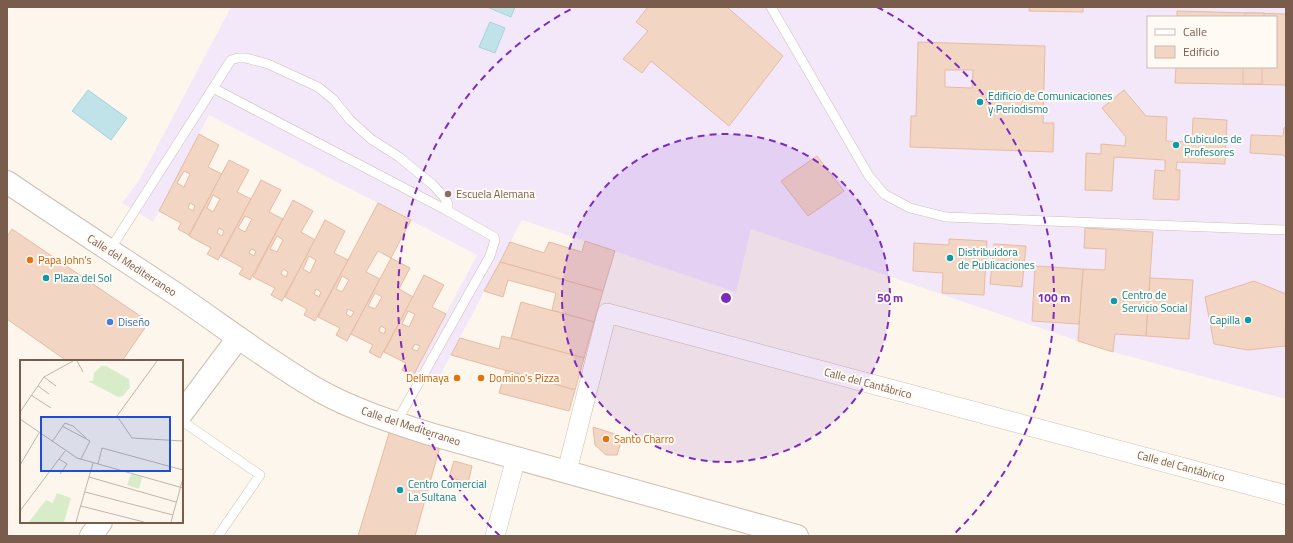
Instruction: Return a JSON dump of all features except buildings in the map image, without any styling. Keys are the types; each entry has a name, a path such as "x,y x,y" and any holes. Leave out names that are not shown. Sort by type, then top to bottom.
{"street":[{"name":"Calle del Mediterraneo","path":"7,182 177,295 278,365 321,392 361,410 396,424 797,536"},
{"name":"Calle del Cantábrico","path":"567,471 607,313 1286,495"},
{"path":"183,412 238,338"},
{"path":"495,536 516,458"},
{"path":"91,536 100,523"}],"lane":[{"path":"771,7 869,176 884,194 910,208 946,217 1286,230"},
{"path":"109,250 231,60 238,58 246,58 268,64 318,87 334,100 350,120 371,139 399,158 432,184 448,204 448,210"},
{"path":"213,88 448,210 492,235 495,240 493,249 396,424"},
{"path":"183,422 260,475 218,536"}],"shaded area":[{"path":"231,7 1286,7 1286,399 1078,341 751,229 736,292 522,220 436,383 413,376 477,255 209,115 153,222 122,203 140,179"}],"water":[{"path":"487,7 515,7 511,17"},
{"path":"490,22 505,28 495,53 479,47"},
{"path":"88,90 127,118 111,140 72,111"}],"place":[{"name":"Edificio de Comunicaciones y Periodismo","path":"980,102"},
{"name":"Cubiculos de Profesores","path":"1176,145"},
{"name":"Escuela Alemana","path":"448,194"},
{"name":"Distribuidora de Publicaciones","path":"950,258"},
{"name":"Papa John's","path":"30,260"},
{"name":"Plaza del Sol","path":"46,278"},
{"name":"Centro de Servicio Social","path":"1114,301"},
{"name":"Capilla","path":"1248,320"},
{"name":"Diseño","path":"110,322"},
{"name":"Delimaya","path":"457,378"},
{"name":"Domino's Pizza","path":"481,378"},
{"name":"Santo Charro","path":"606,439"},
{"name":"Centro Comercial La Sultana","path":"400,490"}]}
